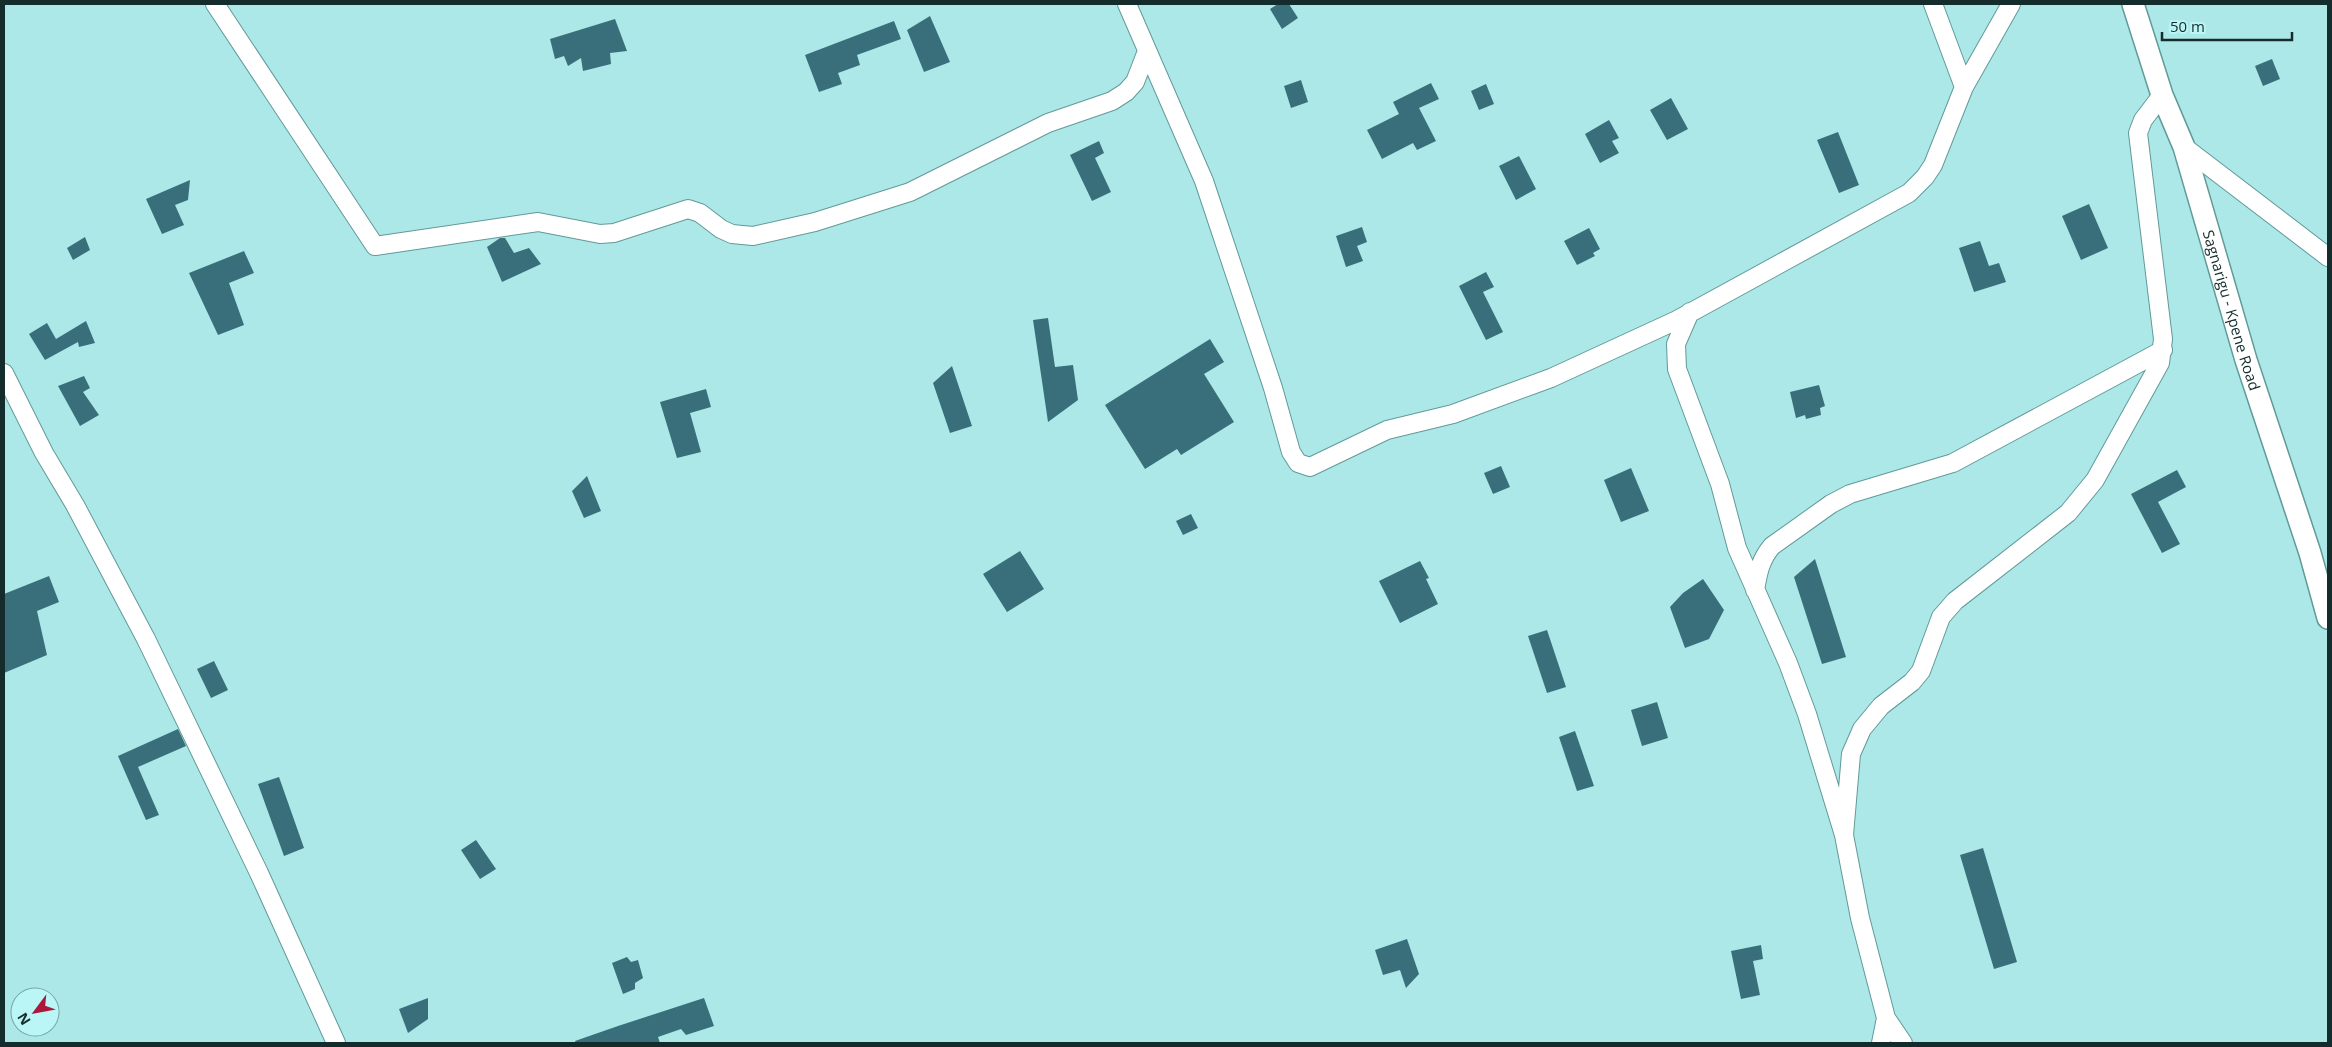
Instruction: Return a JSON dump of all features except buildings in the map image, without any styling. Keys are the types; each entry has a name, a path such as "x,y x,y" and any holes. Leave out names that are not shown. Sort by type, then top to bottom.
{"street":[{"path":"215,4 375,246 538,222 600,234 614,233 688,209 700,213 721,229 732,234 753,236 815,222 910,192 1048,123 1112,101 1126,92 1134,82 1147,51"},
{"path":"1127,4 1204,181 1273,388 1291,452 1298,463 1310,467 1386,430 1453,414 1551,378 1690,312 1909,193 1926,176 1933,165 1964,87 2011,4"},
{"path":"1932,4 1964,87"},
{"name":"Sagnarigu - Kpene Road","path":"2133,4 2162,96 2184,147 2246,360 2310,553 2328,618"},
{"path":"1844,835 1851,754 1862,729 1881,706 1912,682 1921,671 1941,617 1955,601 2068,512 2082,498 2095,480 2160,363 2163,350 2138,133 2143,120 2162,96"},
{"path":"2184,147 2328,257"},
{"path":"1690,312 1676,344 1675,357 1677,369 1720,484 1737,548 1788,663 1807,714 1844,835 1860,918 1886,1018 1903,1043"},
{"path":"1755,590 1758,569 1768,550 1831,504 1850,494 1954,463 2163,350"},
{"path":"4,373 44,453 75,505 146,639 259,873 336,1043"},
{"path":"1881,1043 1886,1018"}]}
